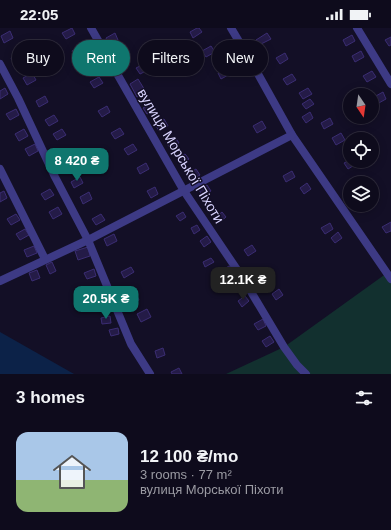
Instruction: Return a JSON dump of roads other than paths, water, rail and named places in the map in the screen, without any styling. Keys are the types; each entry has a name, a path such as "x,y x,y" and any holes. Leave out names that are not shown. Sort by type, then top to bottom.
{"street":[{"name":"вулиця Морської Піхоти","path":"91,28 184,191 244,280 284,347 297,365 306,374"},
{"path":"231,28 292,135 391,279"},
{"path":"357,28 391,84"},
{"path":"0,64 18,98 55,177 88,240 131,344 150,374"},
{"path":"0,281 88,240 292,135"},
{"path":"0,170 45,259"}],"water":[{"path":"0,332 74,374 0,374"}]}
